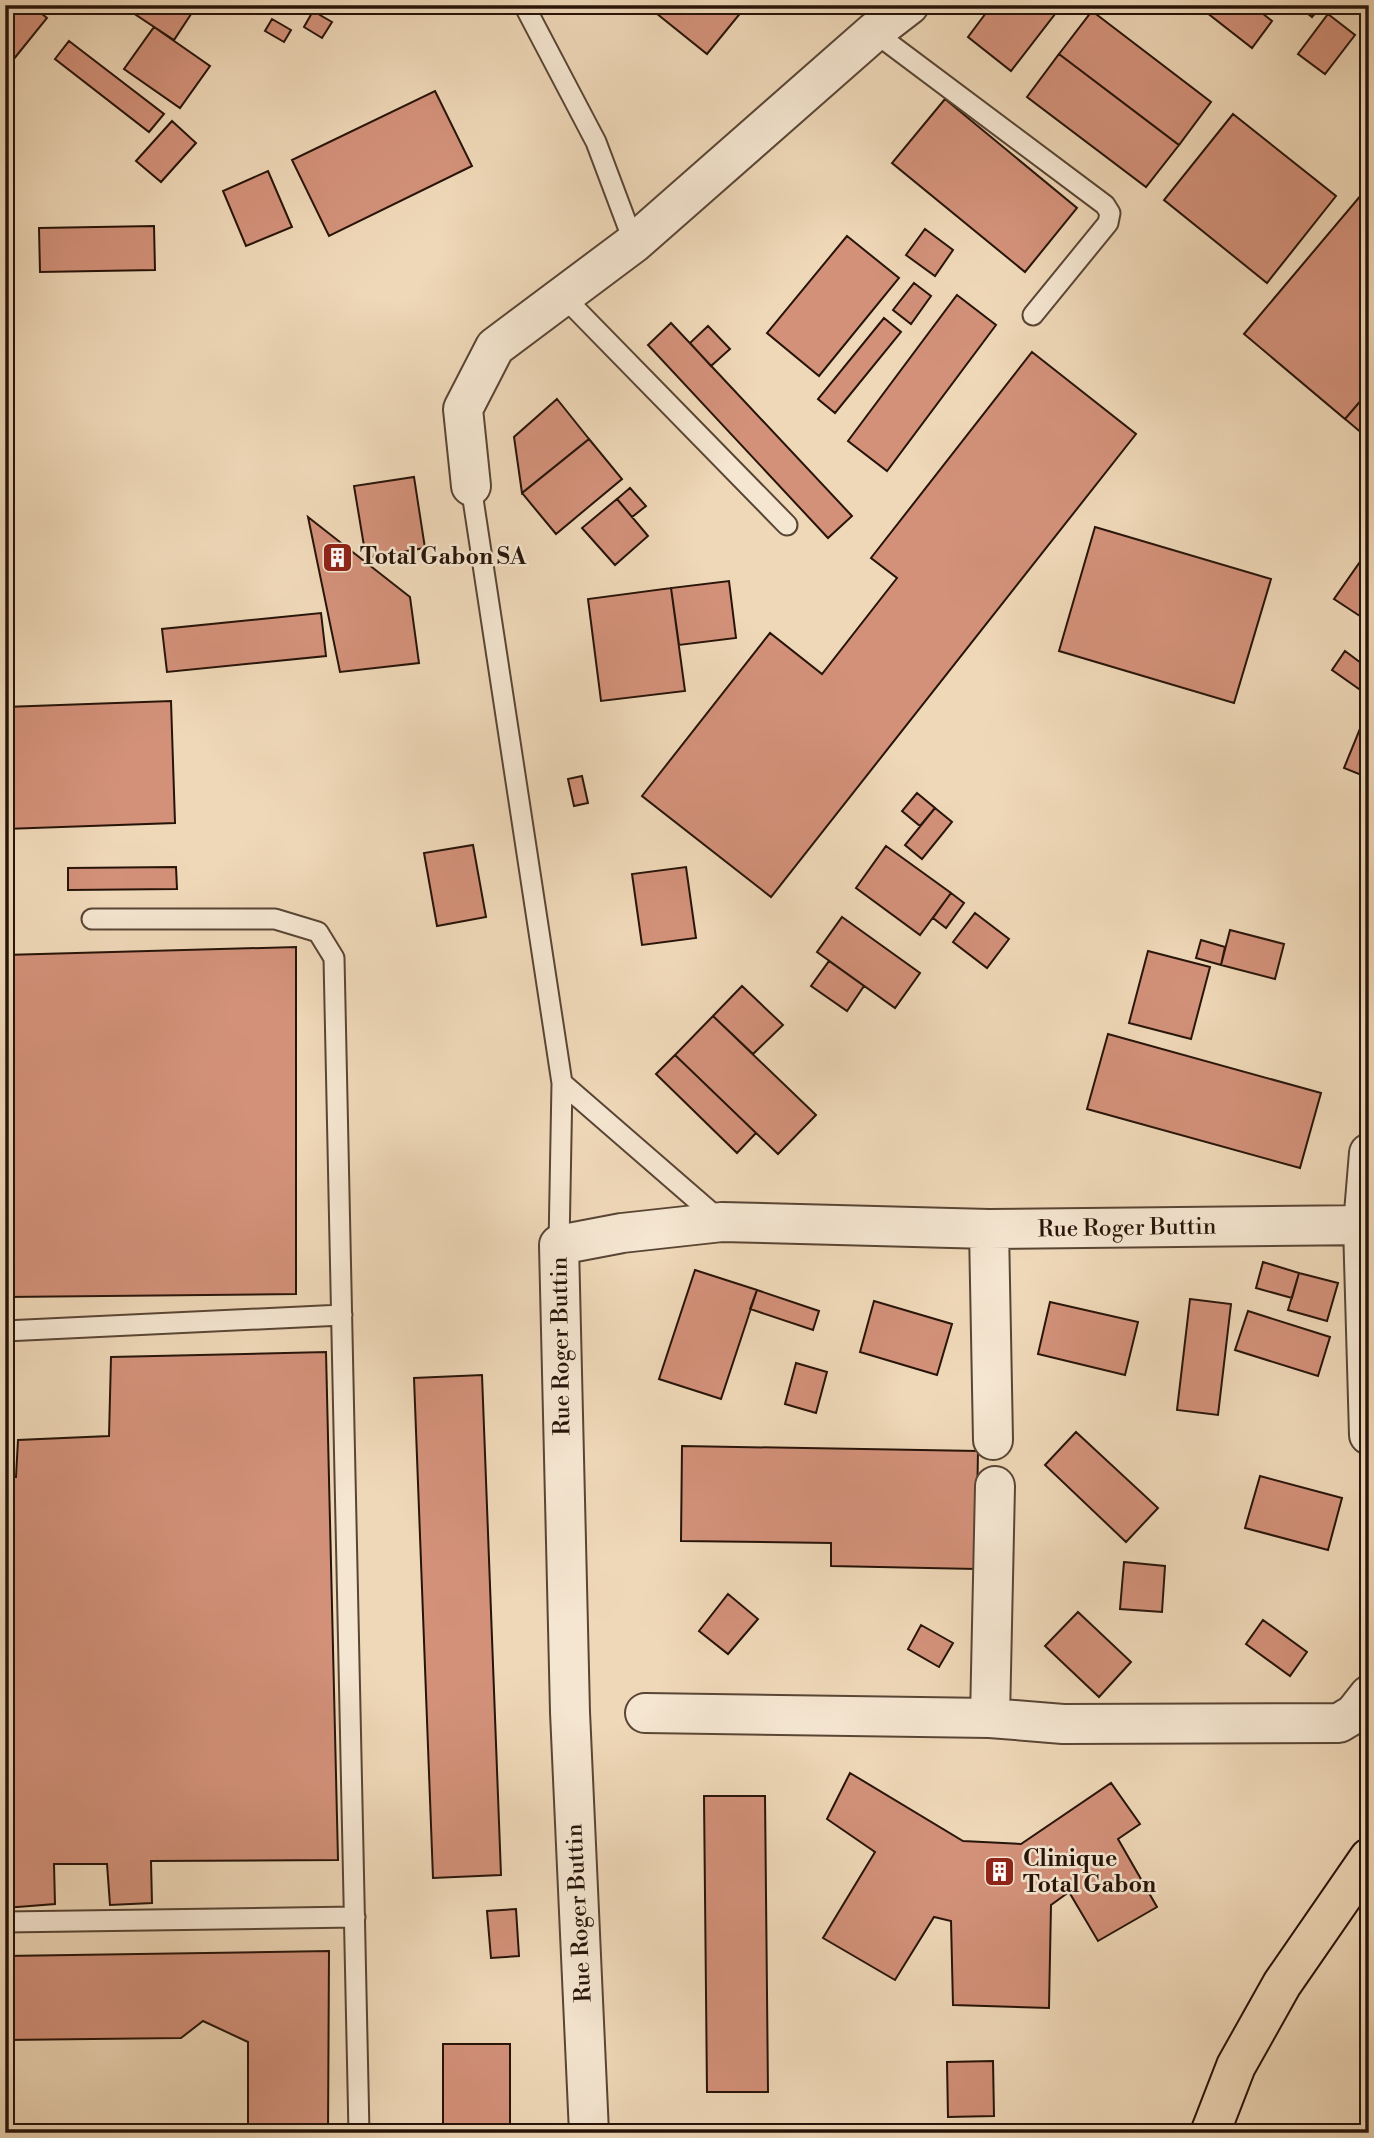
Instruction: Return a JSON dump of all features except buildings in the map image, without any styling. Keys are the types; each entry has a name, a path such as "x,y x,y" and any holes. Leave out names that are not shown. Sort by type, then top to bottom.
{"main road":[{"path":"1210,2133 1236,2066 1282,1984 1369,1857"}],"street":[{"path":"471,486 463,409 495,347 634,243 874,32 909,5"},
{"path":"1369,1153 1366,1225 1369,1435"},
{"name":"Rue Roger Buttin","path":"589,2133 570,1712 559,1245 622,1233 722,1222 989,1229 1366,1225"},
{"path":"989,1229 993,1440"},
{"path":"990,1718 995,1486"},
{"path":"645,1713 990,1718 1063,1724 1339,1723 1354,1714 1369,1695"}],"lane":[{"path":"524,5 596,142 634,243"},
{"path":"874,32 1105,205 1110,213 1108,223 1033,315"},
{"path":"564,296 787,525"},
{"path":"471,486 562,1083 559,1245"},
{"path":"92,919 275,919 318,932 334,958 359,2133"},
{"path":"562,1083 722,1222"},
{"path":"5,1331 342,1315"},
{"path":"5,1922 355,1917"}],"place":[{"name":"Total Gabon SA","path":"337,557"},
{"name":"Clinique Total Gabon","path":"1000,1872"}]}
